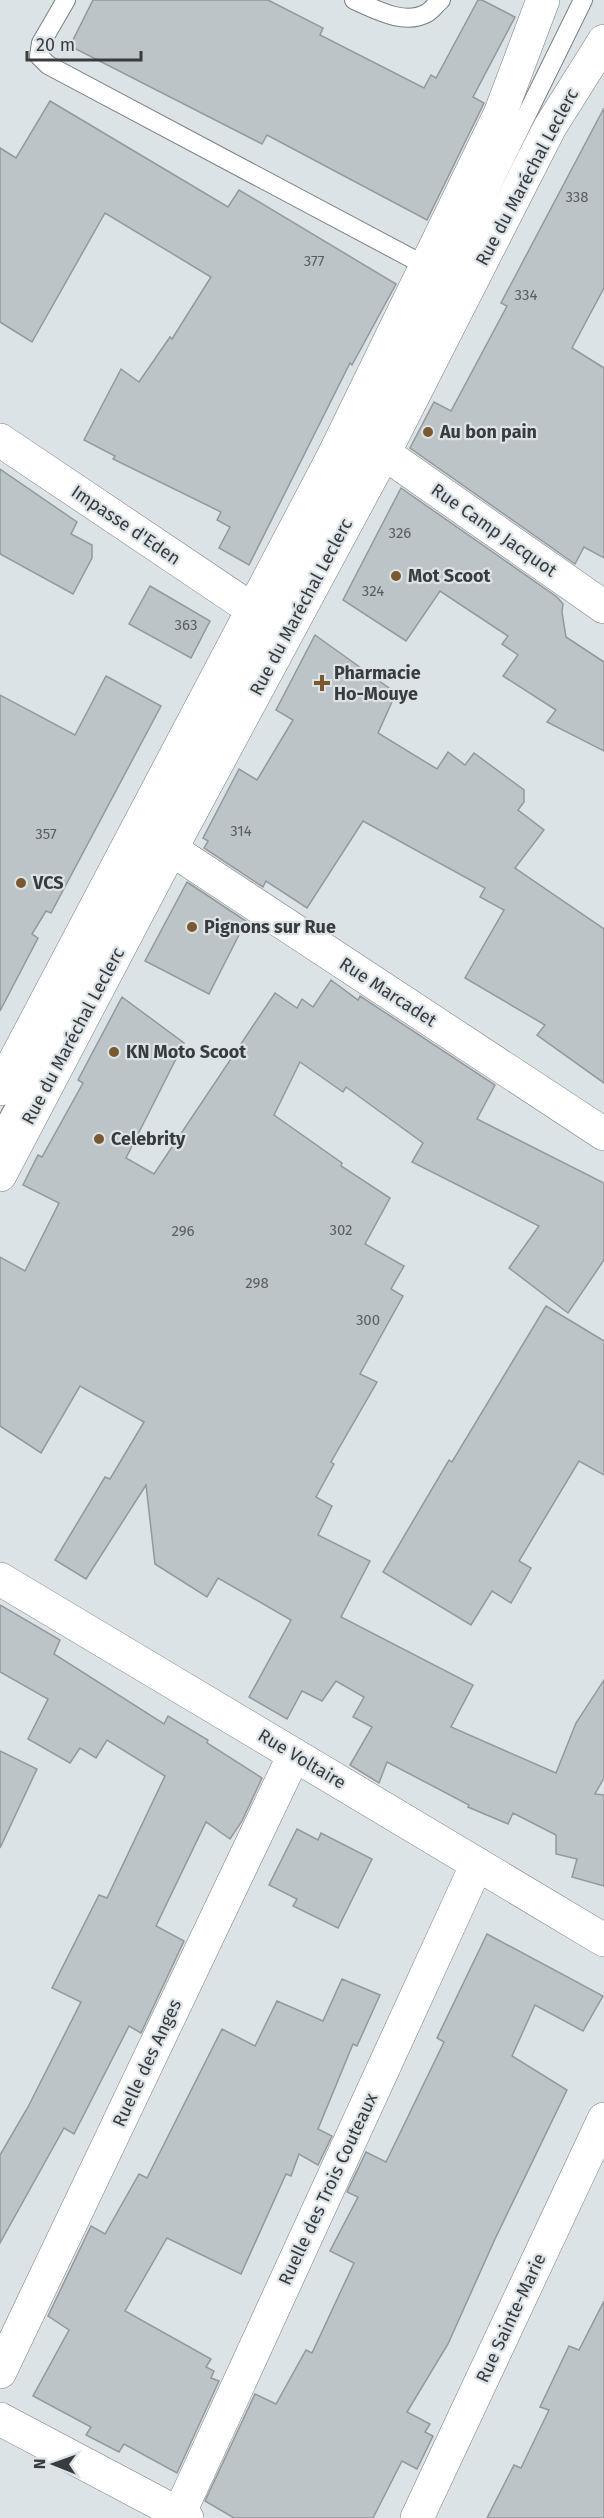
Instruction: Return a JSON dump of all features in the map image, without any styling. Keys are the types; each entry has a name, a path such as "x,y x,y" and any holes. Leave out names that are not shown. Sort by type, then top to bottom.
{"street":[{"path":"0,1089 332,459 500,114 543,0"},
{"name":"Rue du Maréchal Leclerc","path":"0,1175 171,849 384,453 550,127 604,41"},
{"name":"Impasse d'Eden","path":"0,440 253,610"},
{"name":"Rue Camp Jacquot","path":"384,453 604,607"},
{"name":"Rue Marcadet","path":"171,849 604,1134"},
{"name":"Rue Voltaire","path":"0,1579 604,1940"},
{"name":"Ruelle des Anges","path":"0,2372 294,1755"},
{"name":"Ruelle des Trois Couteaux","path":"183,2516 477,1864"},
{"name":"Rue Sainte-Marie","path":"417,2518 604,2118"},
{"path":"0,2419 183,2516"}],"lane":[{"path":"66,0 41,44 39,56 48,65 426,266"},
{"path":"354,0 388,15 411,17 427,13 441,0"},
{"name":"Rue du Maréchal Leclerc","path":"0,1134 363,448 583,0"}],"building":[{"path":"93,0 268,0 323,28 320,35 424,88 431,75 436,78 478,0 515,17 473,97 484,103 427,220 267,135 262,144 70,46"},
{"path":"50,101 228,207 239,190 396,284 352,365 350,363 249,565 219,548 230,527 217,520 221,512 113,459 115,456 84,440 121,369 139,382 170,337 172,339 211,277 105,213 32,342 0,322 0,148 16,158"},
{"path":"604,108 604,288 572,348 604,368 604,558 584,547 575,564 410,448 434,402 451,411 507,306 501,303"},
{"path":"0,469 77,522 71,534 92,545 92,558 73,594 0,554"},
{"path":"401,488 557,597 563,604 566,637 604,662 604,751 547,722 556,710 503,676 518,655 502,644 508,636 440,591 406,641 343,600"},
{"path":"150,586 210,621 191,658 129,624"},
{"path":"315,635 396,693 378,733 437,769 448,752 465,765 474,753 524,790 524,802 518,810 544,830 515,868 604,929 604,1083 537,1035 545,1025 465,978 504,910 480,897 485,888 363,821 307,908 266,881 263,887 204,848 208,841 203,838 239,769 257,780 293,720 276,710"},
{"path":"106,676 161,706 51,913 46,911 32,934 38,938 0,1011 0,695 75,735"},
{"path":"187,882 246,921 209,994 145,961"},
{"path":"331,980 358,1000 360,996 495,1085 477,1119 604,1183 604,1260 568,1313 509,1268 539,1226 412,1162 423,1143 346,1087 343,1092 300,1062 274,1115 342,1163 341,1166 390,1198 365,1244 404,1266 391,1289 403,1296 360,1374 377,1382 331,1462 334,1464 316,1497 332,1506 318,1535 370,1561 341,1617 473,1685 451,1727 556,1773 576,1723 604,1680 604,1778 595,1794 604,1795 604,1886 572,1877 577,1859 556,1854 556,1835 513,1813 508,1824 468,1807 469,1805 387,1762 379,1783 350,1765 372,1727 353,1717 364,1697 336,1681 322,1701 302,1691 287,1719 249,1697 291,1620 218,1578 207,1597 155,1564 146,1485 86,1579 55,1560 105,1477 110,1479 144,1422 80,1386 41,1453 0,1426 0,1257 25,1271 59,1203 23,1185 38,1155 42,1157 83,1083 78,1080 122,997 184,1043 126,1158 154,1174 275,993 297,1008 302,999 313,1007"},
{"path":"546,1306 604,1341 604,1475 579,1461 519,1561 531,1568 511,1603 492,1591 471,1625 383,1572 449,1460 452,1462"},
{"path":"0,1605 60,1640 54,1654 164,1724 168,1716 208,1740 207,1743 262,1778 242,1821 230,1839 206,1822 156,1926 184,1941 141,2033 129,2026 74,2134 64,2128 0,2243 0,2155 28,2107 81,2002 52,1988 99,1895 107,1898 165,1776 107,1740 96,1758 80,1748 70,1763 28,1739 48,1699 0,1672"},
{"path":"0,1751 37,1769 0,1848"},
{"path":"297,1829 318,1840 321,1833 372,1859 338,1928 293,1906 297,1899 269,1885"},
{"path":"487,1934 603,1996 583,2031 535,2005 512,2056 567,2090 495,2239 448,2344 407,2412 430,2424 425,2432 433,2436 417,2469 402,2461 373,2518 234,2518 205,2501 255,2394 276,2404 306,2350 312,2353 354,2263 330,2251 358,2197 347,2192 366,2152 386,2162 444,2042 437,2038"},
{"path":"342,1979 380,1995 357,2046 353,2044 318,2129 332,2136 318,2165 299,2154 291,2176 286,2174 241,2274 167,2238 125,2311 211,2359 206,2367 214,2371 211,2378 219,2381 177,2473 124,2444 119,2452 86,2435 91,2427 33,2396 69,2330 48,2316 91,2226 105,2234 139,2174 147,2178 222,2029 255,2046 277,2001 323,2021"},
{"path":"604,2301 604,2518 487,2518 514,2465 521,2468 549,2410 540,2407 569,2346 579,2350"}],"place":[{"name":"Au bon pain","path":"428,432"},
{"name":"Mot Scoot","path":"396,576"},
{"name":"Pharmacie Ho-Mouye","path":"322,683"},
{"name":"VCS","path":"21,883"},
{"name":"Pignons sur Rue","path":"192,927"},
{"name":"KN Moto Scoot","path":"114,1052"},
{"name":"Celebrity","path":"99,1139"}]}
